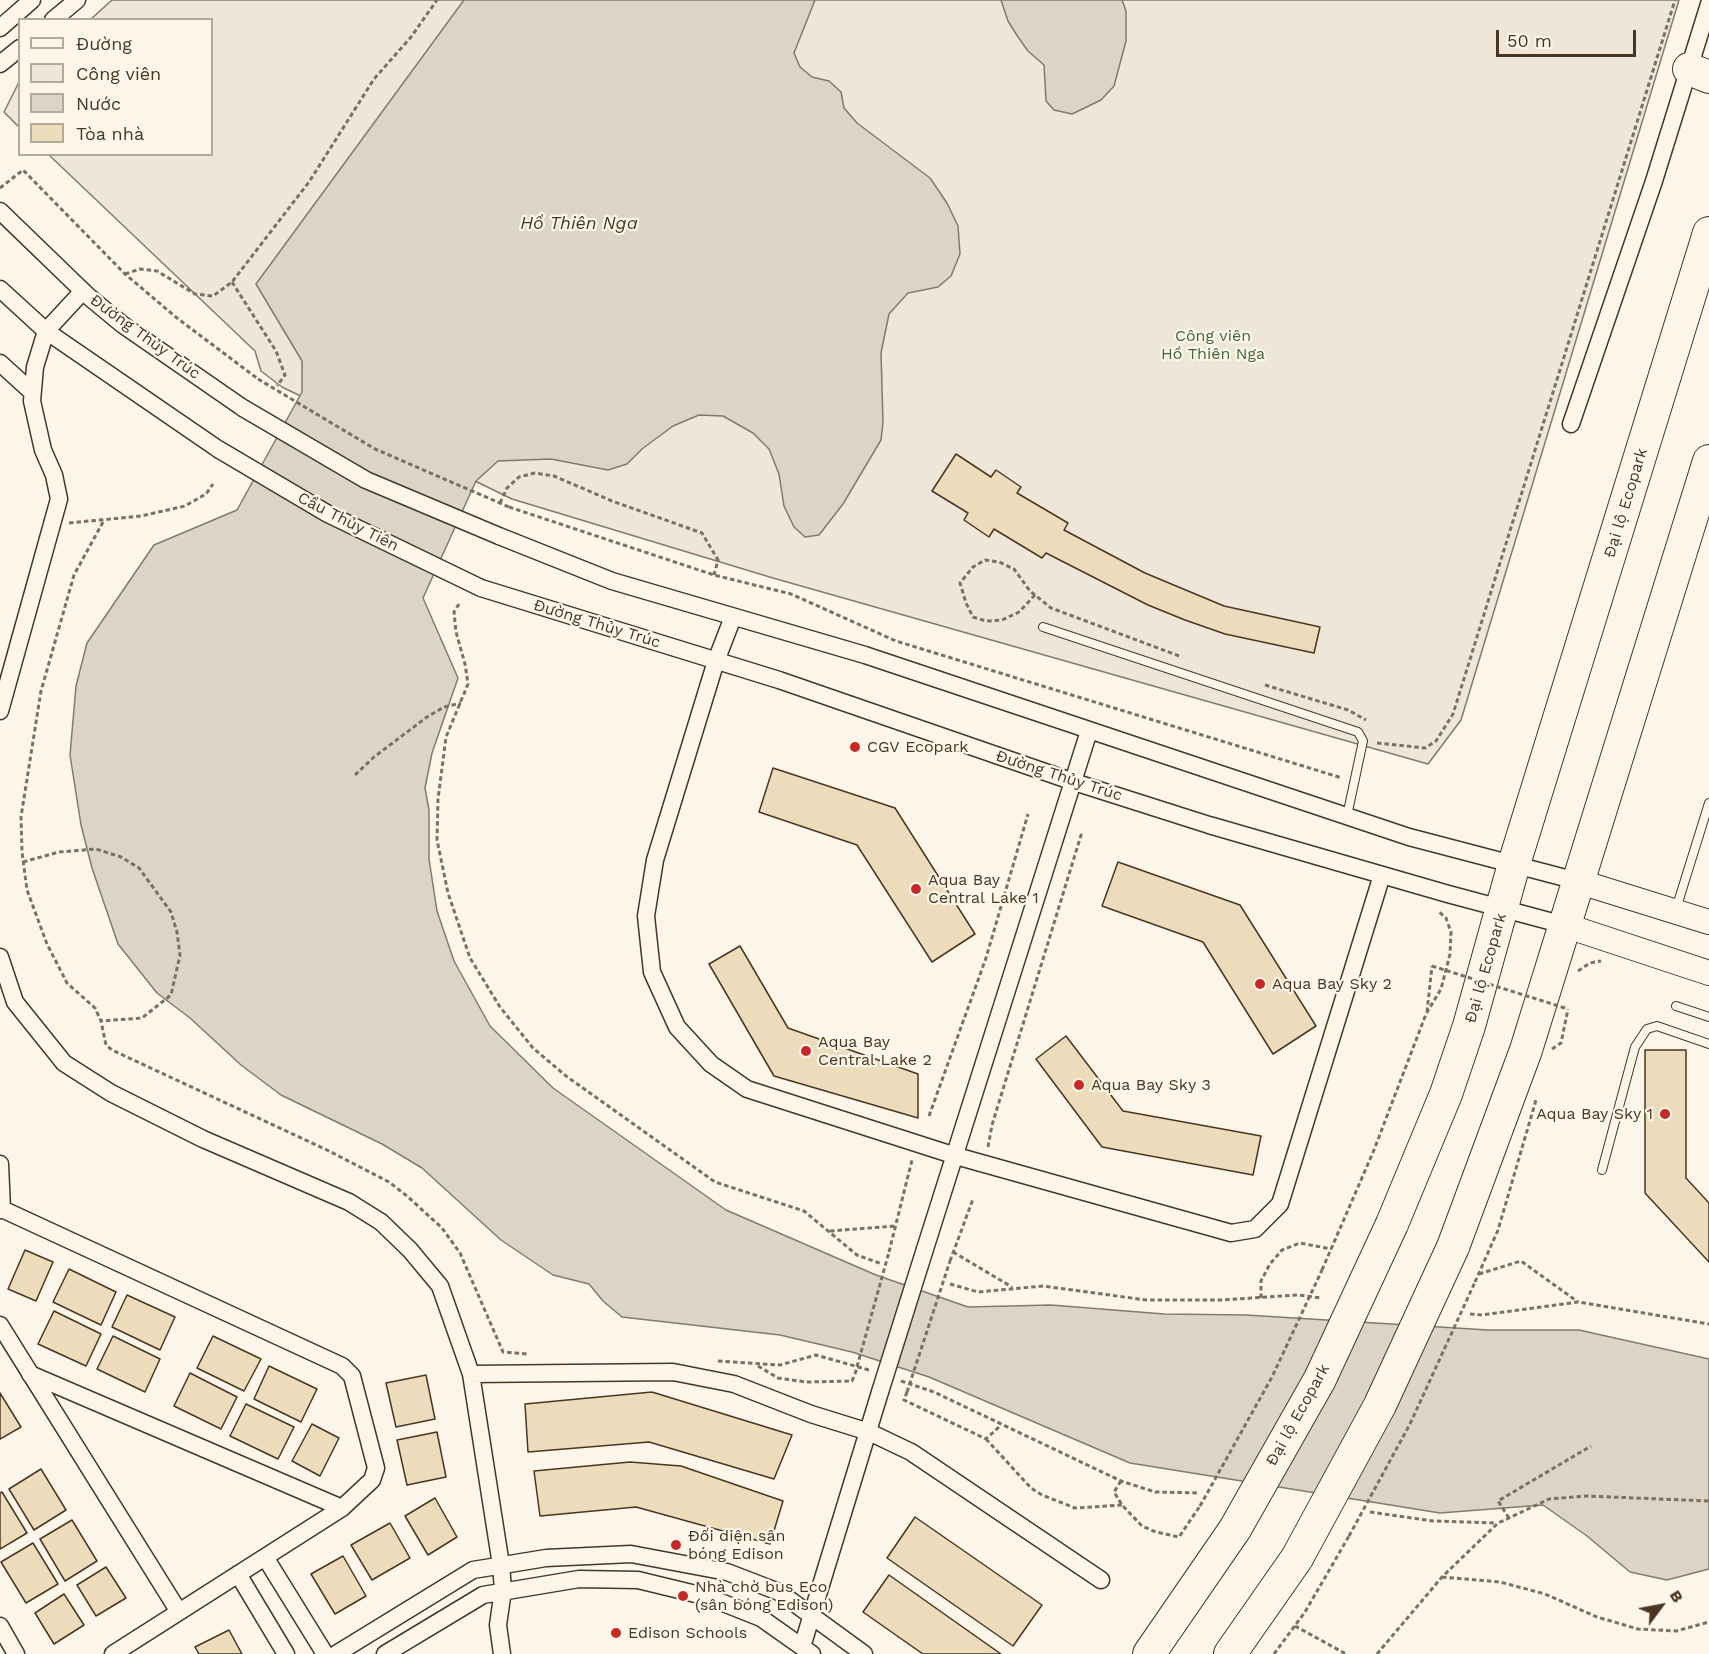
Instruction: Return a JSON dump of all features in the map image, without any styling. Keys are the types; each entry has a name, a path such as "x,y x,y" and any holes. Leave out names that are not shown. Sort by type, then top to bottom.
{"highway":[{"name":"Đại lộ Ecopark","path":"1149,1654 1234,1530 1320,1379 1392,1224 1446,1094 1469,1026 1514,864 1709,233"},
{"path":"1230,1654 1297,1558 1380,1405 1453,1246 1526,1050 1709,461"}],"main road":[{"path":"1577,882 1709,922"},
{"path":"1564,925 1709,974"}],"street":[{"path":"0,28 32,0"},
{"path":"55,18 77,0"},
{"path":"1571,424 1654,181 1699,73 1709,4"},
{"path":"0,64 18,50"},
{"name":"Đường Thủy Trúc","path":"0,211 83,291 123,325 243,408 366,480 612,581 733,616"},
{"path":"0,289 46,331"},
{"path":"0,711 50,524 59,499 54,475 43,450 32,401 34,367 46,331 83,291"},
{"name":"Cầu Thủy Tiên","path":"46,331 218,449 328,514 481,588"},
{"path":"0,363 32,392"},
{"name":"Đường Thủy Trúc","path":"481,588 716,660 1074,782 1382,875 1564,925"},
{"path":"1382,875 1280,1204 1255,1229 1231,1233 956,1156 747,1089 711,1064 678,1027 652,972 646,916 655,860 716,660 733,616 866,655 1409,837 1577,882"},
{"path":"385,1654 483,1595 579,1579 638,1580 708,1597 761,1618 807,1650 811,1616 1089,731"},
{"path":"0,957 15,1002 64,1064 111,1093 203,1139 349,1202 381,1222 410,1250 440,1286 471,1374 501,1565 503,1590 498,1625 502,1654"},
{"path":"0,1164 1,1209 348,1371 376,1468 372,1480 342,1508 113,1654"},
{"path":"0,1325 179,1612"},
{"path":"471,1374 673,1372 734,1384 811,1414 869,1432 911,1452 1101,1580"},
{"path":"30,1374 342,1508"},
{"path":"336,1654 473,1570 582,1554 631,1554 727,1572 779,1592 864,1654"},
{"path":"265,1557 326,1654"},
{"path":"238,1575 286,1654"},
{"path":"0,1626 16,1654"}],"lane":[{"path":"1043,627 1358,732 1363,741 1347,816"},
{"path":"1675,912 1709,803"},
{"path":"1676,1006 1709,1017"},
{"path":"1602,1170 1635,1047 1647,1029 1657,1026 1709,1044"}],"path":[{"path":"125,274 140,269 157,271 195,294 213,296 232,282 309,182 374,79 411,37 437,0"},
{"path":"1373,742 1392,747 1425,748 1436,741 1454,714 1674,0"},
{"path":"0,188 23,170 125,274 177,318 258,379 375,448 509,507 714,575 791,594 897,641 1354,781"},
{"path":"232,282 276,351 285,375 277,386"},
{"path":"500,503 507,488 519,477 535,473 554,476 612,501 702,533 718,560 714,575"},
{"path":"50,524 103,522 185,506 206,494 213,484"},
{"path":"103,522 74,575 40,690 21,817 27,890 47,944 67,983 95,1008 101,1021 106,1045 121,1055 327,1150 389,1182 407,1196 442,1228 460,1253 503,1352 536,1355"},
{"path":"1035,595 1019,612 1002,620 986,621 973,617 960,583 973,567 985,560 999,562 1014,569 1035,595 1051,608 1184,658"},
{"path":"459,604 454,612 456,632 468,684 446,737 438,799 437,840 448,893 470,958 500,1007 533,1048 566,1076 715,1182 804,1211 857,1255 882,1264"},
{"path":"1260,684 1348,710 1364,718 1368,723"},
{"path":"355,775 374,756 427,717 444,707 461,703"},
{"path":"929,1116 986,958 1028,814"},
{"path":"988,1150 992,1125 1082,832"},
{"path":"23,862 77,849 96,849 112,854 139,868 171,912 180,955 171,995 142,1018 101,1021"},
{"path":"1121,1481 1114,1492 1122,1505 1142,1526 1179,1537 1200,1506 1272,1377 1374,1150 1426,1014 1441,989 1450,954 1451,932 1446,918 1437,909"},
{"path":"1573,981 1577,971 1590,963 1606,960"},
{"path":"1426,1014 1432,966 1568,1009 1562,1044 1551,1049"},
{"path":"1557,1029 1566,1000"},
{"path":"1548,1060 1554,1039"},
{"path":"1274,1654 1295,1626 1349,1536 1410,1424 1498,1230 1538,1093"},
{"path":"756,1365 778,1378 806,1382 852,1382 896,1226 903,1188 912,1158"},
{"path":"972,1199 952,1252 904,1400 986,1439 1031,1488 1042,1495 1074,1508 1122,1505"},
{"path":"828,1231 896,1226"},
{"path":"1261,1298 1261,1281 1269,1264 1282,1250 1299,1243 1331,1249"},
{"path":"952,1252 1013,1288"},
{"path":"1479,1274 1521,1261 1578,1302"},
{"path":"950,1284 978,1292 1043,1286 1146,1300 1298,1295 1321,1298"},
{"path":"1470,1314 1482,1315 1578,1302 1709,1324"},
{"path":"709,1360 780,1365 816,1355 879,1373"},
{"path":"890,1377 934,1392 1121,1481 1155,1492 1199,1493"},
{"path":"986,1439 1001,1425"},
{"path":"1509,1518 1498,1501 1591,1446"},
{"path":"1377,1654 1442,1577 1498,1523 1549,1499 1586,1496 1709,1501"},
{"path":"1370,1512 1433,1521 1498,1523"},
{"path":"1442,1577 1500,1582 1545,1594 1597,1617 1638,1629 1676,1631 1709,1622"},
{"path":"1295,1626 1346,1654"}],"green space":[{"name":"Công viên Hồ Thiên Nga","path":"112,0 1679,0 1461,720 1428,764 773,578 512,499 282,387 261,371 255,351 50,156 213,156 213,18 92,18"},
{"path":"18,84 18,126 4,112"}],"water":[{"name":"Hồ Thiên Nga","path":"464,0 815,0 794,53 800,67 812,77 829,81 841,92 844,108 857,123 930,178 947,203 958,226 960,254 951,276 938,287 908,293 889,314 881,353 883,422 881,440 843,504 819,535 805,537 794,527 784,506 779,474 769,449 753,433 723,416 699,415 673,426 642,449 627,464 608,470 551,459 498,461 476,481 423,598 458,678 432,753 425,788 429,810 429,859 437,911 454,961 490,1026 553,1088 726,1210 876,1275 968,1307 1051,1305 1164,1314 1246,1315 1488,1330 1579,1330 1709,1359 1709,1569 1667,1580 1630,1572 1587,1536 1543,1505 1440,1513 1130,1463 929,1377 852,1352 780,1335 622,1317 603,1301 589,1284 553,1275 501,1240 422,1168 382,1144 281,1095 241,1065 190,1018 157,993 118,944 92,868 81,825 70,755 76,686 87,643 154,545 237,510 302,392 302,361 256,284"},
{"path":"1001,0 1122,0 1126,11 1126,41 1114,86 1101,100 1072,114 1054,110 1046,101 1044,65 1028,51 1018,37 1008,21"}],"building":[{"path":"956,454 991,477 996,470 1021,487 1017,493 1068,523 1064,530 1145,573 1224,606 1320,627 1314,653 1225,634 1185,620 1148,605 1046,553 1042,558 994,529 989,537 964,520 968,513 932,491"},
{"name":"Aqua Bay Central Lake 1","path":"773,768 895,808 975,934 932,962 857,845 759,812"},
{"name":"Aqua Bay Sky 2","path":"1118,862 1240,905 1316,1026 1273,1054 1203,942 1102,906"},
{"name":"Aqua Bay Central Lake 2","path":"740,946 788,1028 918,1074 918,1118 774,1076 709,964"},
{"name":"Aqua Bay Sky 3","path":"1066,1036 1123,1111 1261,1136 1253,1175 1102,1147 1036,1059"},
{"name":"Aqua Bay Sky 1","path":"1645,1050 1686,1050 1686,1178 1709,1203 1709,1262 1645,1193"},
{"path":"25,1250 53,1262 36,1301 8,1289"},
{"path":"69,1269 116,1292 101,1325 53,1302"},
{"path":"127,1295 175,1317 160,1350 112,1327"},
{"path":"54,1311 101,1334 86,1366 38,1344"},
{"path":"113,1336 160,1359 145,1392 97,1369"},
{"path":"213,1336 261,1359 244,1391 197,1368"},
{"path":"269,1366 317,1389 301,1422 254,1399"},
{"path":"190,1373 237,1397 221,1429 174,1406"},
{"path":"426,1375 435,1419 396,1427 386,1383"},
{"path":"652,1392 792,1435 774,1479 649,1442 528,1452 525,1404"},
{"path":"0,1393 21,1427 0,1439"},
{"path":"246,1404 294,1427 278,1459 230,1436"},
{"path":"312,1424 339,1438 320,1476 292,1461"},
{"path":"437,1432 446,1477 407,1485 397,1440"},
{"path":"630,1462 681,1466 783,1501 770,1544 636,1507 540,1516 534,1471"},
{"path":"41,1469 66,1510 34,1530 9,1489"},
{"path":"2,1492 27,1533 0,1549 0,1493"},
{"path":"435,1498 457,1537 428,1555 405,1516"},
{"path":"915,1517 1042,1605 1013,1646 887,1558"},
{"path":"72,1520 97,1561 65,1581 40,1539"},
{"path":"390,1523 410,1558 372,1580 351,1545"},
{"path":"33,1543 58,1584 26,1603 1,1562"},
{"path":"343,1556 366,1596 335,1614 311,1574"},
{"path":"106,1567 126,1598 96,1616 77,1585"},
{"path":"889,1575 1001,1654 923,1654 863,1612"},
{"path":"64,1594 84,1625 54,1644 35,1613"},
{"path":"229,1630 242,1654 199,1654 195,1647"}],"place":[{"name":"CGV Ecopark","path":"855,747"},
{"name":"Aqua Bay Central Lake 1","path":"916,889"},
{"name":"Aqua Bay Sky 2","path":"1260,984"},
{"name":"Aqua Bay Central Lake 2","path":"806,1051"},
{"name":"Aqua Bay Sky 3","path":"1079,1085"},
{"name":"Aqua Bay Sky 1","path":"1665,1114"},
{"name":"Đối diện sân bóng Edison","path":"676,1545"},
{"name":"Nhà chờ bus Eco (sân bóng Edison)","path":"683,1596"},
{"name":"Edison Schools","path":"616,1633"}]}
